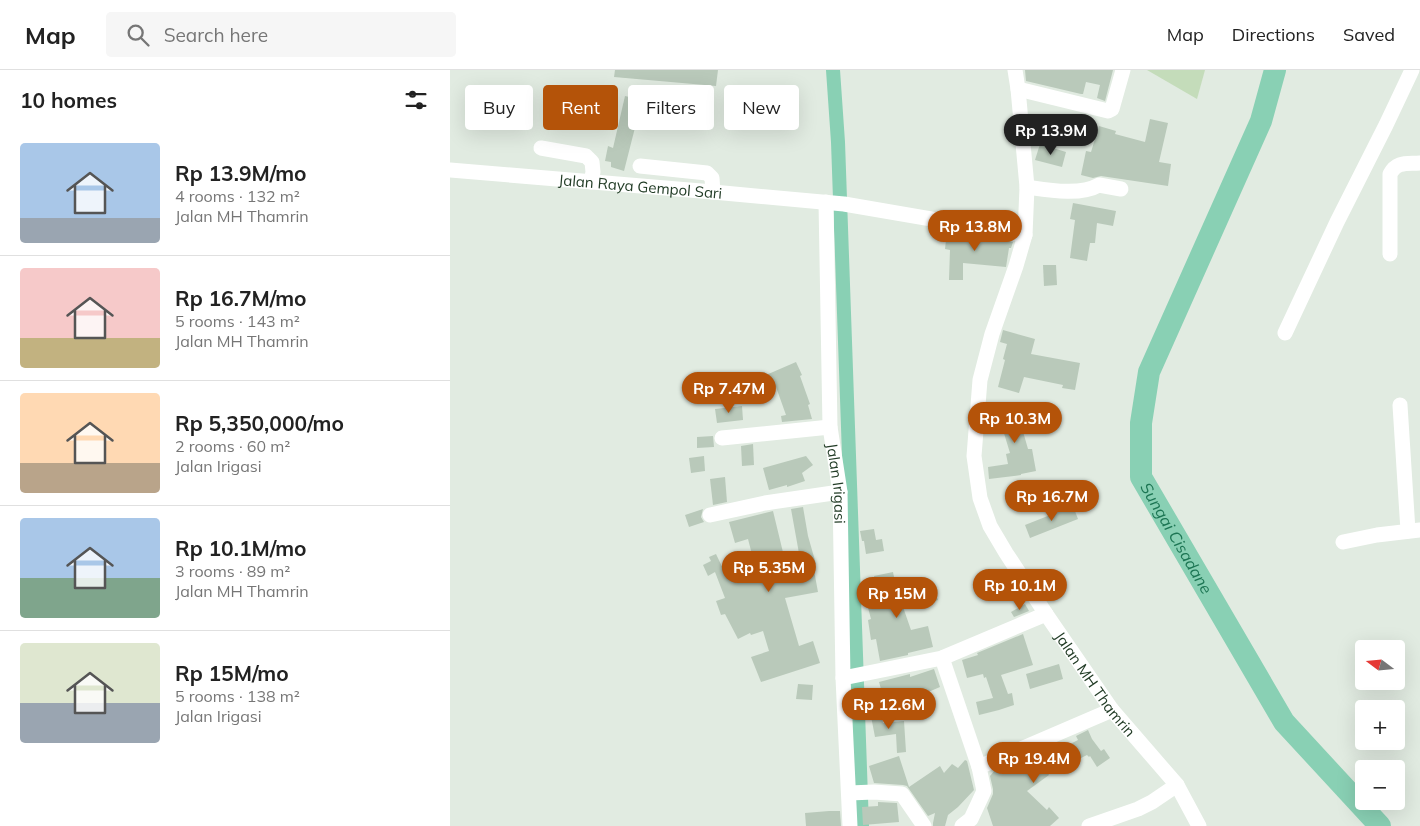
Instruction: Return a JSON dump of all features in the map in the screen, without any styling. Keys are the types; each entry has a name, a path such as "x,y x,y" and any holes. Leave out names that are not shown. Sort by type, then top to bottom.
{"street":[{"name":"Jalan MH Thamrin","path":"1015,70 1027,187 1025,236 992,334 980,380 974,456 980,498 990,526 1046,614 1112,710 1177,784 1199,826"},
{"path":"1018,89 1108,111 1112,109 1123,70"},
{"path":"1285,333 1412,70"},
{"path":"541,148 586,156 592,162 590,182"},
{"path":"1390,254 1390,174 1393,168 1399,164 1420,163"},
{"path":"640,166 707,173 712,178 712,192"},
{"name":"Jalan Raya Gempol Sari","path":"450,170 834,203 1025,236"},
{"path":"1027,187 1056,191 1092,189 1099,185 1121,190"},
{"name":"Jalan Irigasi","path":"834,203 830,427 840,492 856,793 850,826"},
{"path":"1343,542 1414,530 1400,405"},
{"path":"722,438 830,427"},
{"path":"710,515 765,503 840,492"},
{"path":"850,678 942,658 1046,614"},
{"path":"942,658 979,767 984,791 971,819 962,826"},
{"path":"979,767 1112,710"},
{"path":"1089,826 1138,809 1152,802 1177,784"},
{"path":"856,793 902,794 924,826"}],"green space":[{"path":"1147,70 1205,70 1197,99"}],"building":[{"path":"615,70 718,70 716,86 614,77"},
{"path":"1025,70 1113,70 1105,101 1097,98 1100,85 1086,82 1083,94 1081,94 1026,81"},
{"path":"625,96 628,97 628,130 634,130 624,171 611,167 611,162 605,161 608,146 613,148"},
{"path":"1150,119 1168,123 1159,162 1171,164 1168,186 1101,176 1093,178 1081,175 1086,151 1091,152 1099,126 1116,131 1115,134 1145,142"},
{"path":"1040,144 1066,152 1062,167 1035,160"},
{"path":"1073,203 1116,211 1113,226 1097,223 1095,243 1090,243 1087,261 1070,258 1075,220 1070,219"},
{"path":"947,231 1013,242 1011,248 1009,248 1006,267 963,263 963,280 949,280 950,250 945,249"},
{"path":"1043,265 1056,265 1057,285 1044,286"},
{"path":"1003,330 1035,339 1031,354 1080,363 1075,390 1062,388 1063,385 1024,377 1019,393 998,387 1007,344 1000,342"},
{"path":"796,362 802,375 800,376 810,404 808,405 812,419 782,422 781,416 786,415 776,387 774,387 772,382 750,387 747,376 765,372 766,375"},
{"path":"748,378 751,391 740,393 737,381"},
{"path":"742,406 743,420 717,423 715,409"},
{"path":"1029,407 1032,427 1022,428 1028,449 1032,449 1036,471 989,479 988,467 1008,464 1006,454 1010,453 1003,430 999,430 998,410"},
{"path":"713,436 714,447 697,448 697,437"},
{"path":"753,444 754,465 742,466 741,446"},
{"path":"704,456 705,471 691,473 689,458"},
{"path":"806,456 813,465 802,473 805,481 769,490 763,468"},
{"path":"725,477 727,502 713,505 710,479"},
{"path":"1073,506 1078,519 1030,538 1025,525"},
{"path":"803,507 808,536 816,564 813,565 818,592 785,598 799,646 813,641 820,663 761,682 751,657 769,651 763,631 751,635 750,633 738,639 725,614 721,615 716,601 725,598 715,572 708,576 703,565 711,561 709,557 716,554 727,577 756,570 748,539 735,543 729,522 773,511 788,573 802,570 791,509"},
{"path":"703,509 701,517 704,522 689,527 685,515"},
{"path":"874,529 876,540 882,539 884,551 866,554 860,531"},
{"path":"893,572 897,592 902,591 903,595 932,585 938,600 924,605 923,601 903,607 911,630 928,626 933,647 880,661 876,639 871,640 868,620 871,619 866,600 879,597 874,576"},
{"path":"1025,604 1029,611 1014,617 1011,612"},
{"path":"1023,634 1033,665 1001,675 1008,694 1012,693 1014,705 979,715 976,702 993,698 986,677 984,678 983,674 967,678 962,660 978,655 977,653"},
{"path":"1059,664 1063,679 1030,689 1026,674"},
{"path":"934,669 940,687 926,693 925,691 885,703 879,682 910,674 910,677"},
{"path":"798,684 813,685 812,700 796,699"},
{"path":"881,710 883,723 904,721 906,752 897,753 896,734 875,737 870,711"},
{"path":"1088,730 1101,751 1104,749 1110,758 1097,767 1090,756 1087,755 1073,762 1071,758 1048,773 1049,775 1027,791 1047,810 1049,807 1059,818 1050,826 993,826 987,808 993,794 990,776 995,770 1033,754 1035,759 1050,754 1078,740 1076,736"},
{"path":"899,756 909,787 940,766 944,773 952,764 958,768 965,760 967,761 974,790 948,815 945,826 933,826 935,813 928,816 907,786 874,783 869,766"},
{"path":"878,802 897,803 899,822 863,825 862,807 878,806"},
{"path":"840,811 841,826 806,826 805,813"}],"waterway":[{"path":"833,70 838,142 862,826"},
{"name":"Sungai Cisadane","path":"1275,70 1261,121 1149,372 1141,423 1141,477 1284,722 1380,826"}]}
